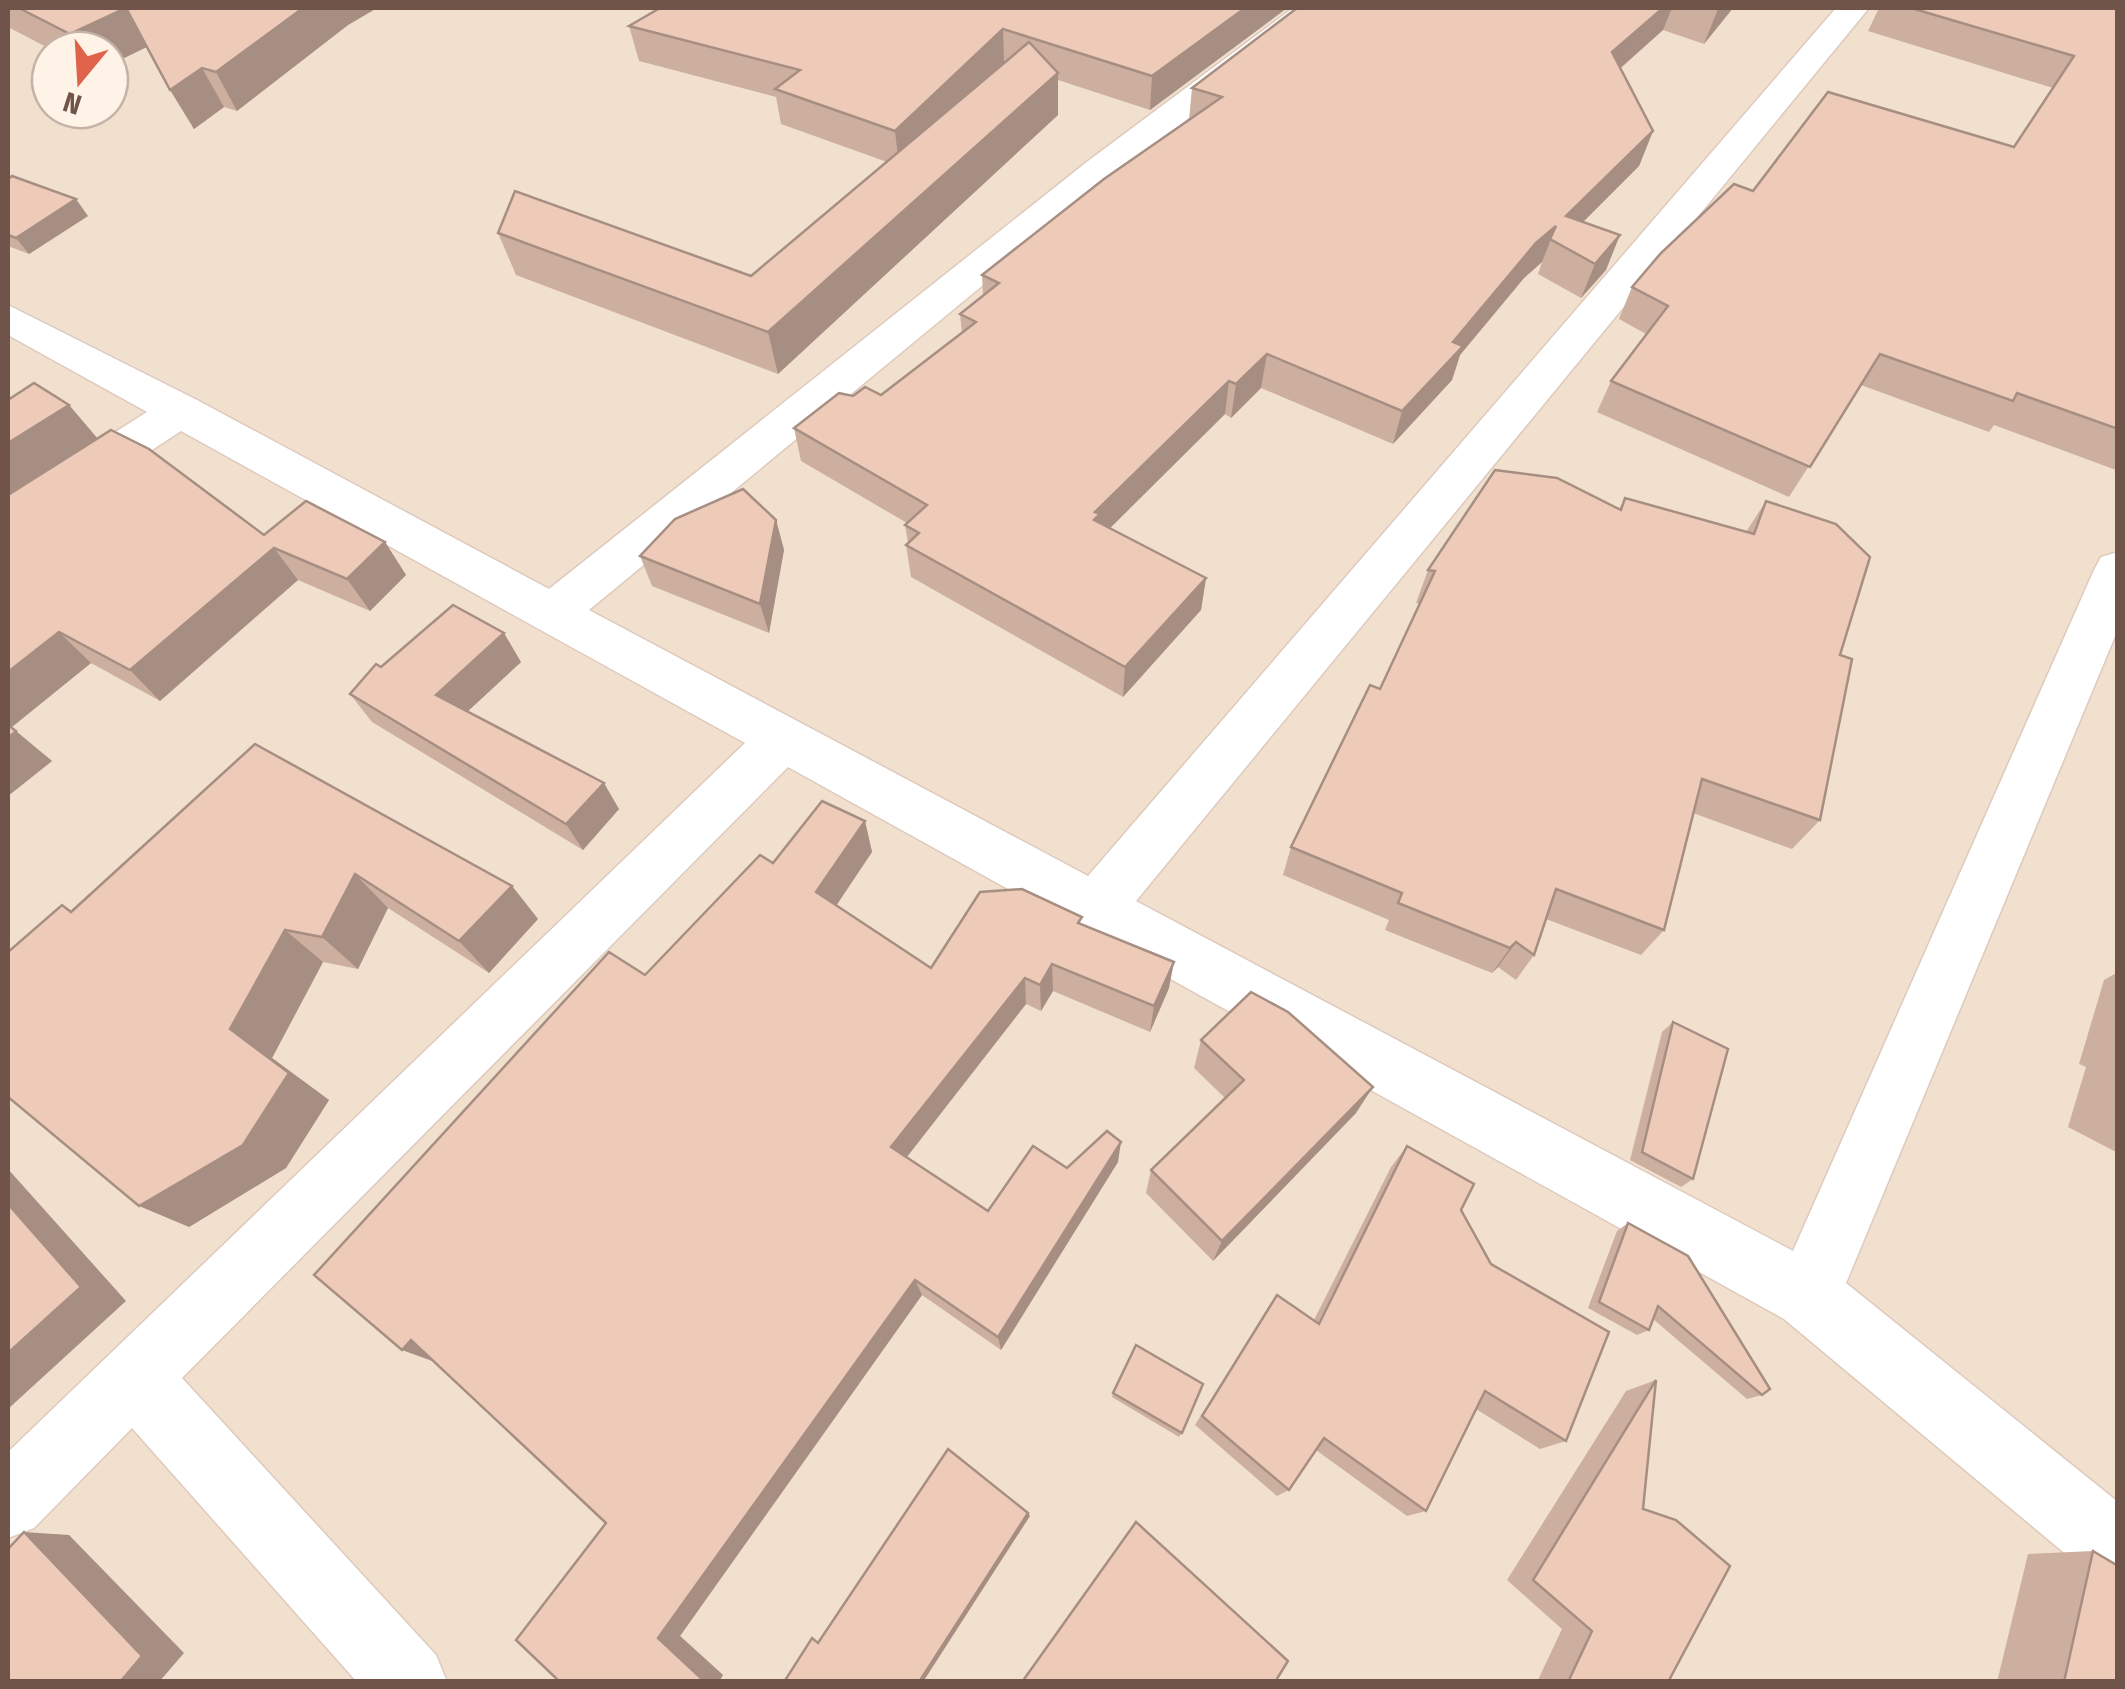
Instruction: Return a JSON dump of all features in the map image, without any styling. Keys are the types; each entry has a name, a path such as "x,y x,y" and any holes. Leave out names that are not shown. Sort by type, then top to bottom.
{"street":[{"path":"554,612 1101,169 1313,8"},
{"path":"1095,909 1853,8"},
{"path":"8,318 1808,1296 2118,1550"},
{"path":"8,522 182,410"},
{"path":"1808,1296 2118,570"},
{"path":"8,1502 783,738"},
{"path":"136,1380 408,1682"}],"shaded area":[{"path":"8,8 2117,8 2117,1681 8,1681"}],"building":[{"path":"19,8 126,8 79,30 62,30"},
{"path":"126,8 303,8 216,72 202,68 170,90"},
{"path":"660,8 1245,8 1152,76 1003,29 895,131 775,89 800,70 629,26"},
{"path":"1297,8 1663,8 1612,52 1653,131 1566,216 1620,235 1595,264 1550,239 1556,226 1536,243 1453,342 1463,346 1402,411 1267,354 1236,384 1229,381 1095,512 1100,514 1094,520 1206,578 1125,667 906,545 919,533 905,525 927,505 794,428 839,393 853,396 865,387 881,395 976,322 960,314 999,283 982,275 1104,179 1222,97 1192,88"},
{"path":"1911,8 2118,8 2118,429 2017,393 2013,401 1880,354 1810,467 1611,381 1668,306 1632,287 1661,253 1734,184 1753,191 1828,92 2014,147 2074,56"},
{"path":"1029,42 1058,73 768,332 498,233 515,191 751,276"},
{"path":"12,176 76,199 16,238 8,235 8,179"},
{"path":"34,383 69,405 8,443 8,400"},
{"path":"111,430 149,449 264,535 306,501 385,542 347,579 274,548 130,670 59,632 8,672 8,495"},
{"path":"1495,470 1557,478 1621,510 1625,498 1754,534 1766,501 1836,524 1870,557 1840,655 1852,659 1820,820 1702,779 1664,930 1556,889 1534,955 1516,942 1510,948 1398,903 1402,893 1291,847 1370,685 1380,689 1435,571 1428,570"},
{"path":"743,489 776,520 760,604 640,556 675,519"},
{"path":"453,605 504,633 436,695 604,783 566,824 350,694 376,664 381,667"},
{"path":"255,744 512,886 459,941 355,874 322,937 285,930 230,1029 289,1073 243,1145 139,1206 8,1097 8,952 62,905 71,912"},
{"path":"822,801 865,821 816,892 931,968 980,892 1022,889 1082,917 1078,923 1174,962 1154,1006 1052,964 1040,985 1025,978 891,1147 988,1211 1033,1146 1067,1168 1107,1131 1121,1142 998,1337 915,1280 658,1638 702,1682 560,1682 516,1640 606,1523 411,1340 402,1350 314,1275 609,952 645,975 760,855 773,863"},
{"path":"1251,992 1288,1012 1373,1087 1222,1241 1151,1170 1244,1080 1201,1040"},
{"path":"1673,1022 1728,1049 1693,1179 1642,1152"},
{"path":"1407,1146 1474,1184 1461,1210 1491,1264 1609,1332 1566,1441 1485,1391 1426,1511 1324,1438 1289,1490 1202,1416 1277,1295 1319,1324"},
{"path":"8,1204 81,1287 8,1353"},
{"path":"1628,1223 1688,1256 1770,1389 1762,1395 1658,1306 1649,1330 1599,1302"},
{"path":"1136,1345 1203,1384 1182,1433 1113,1393"},
{"path":"1656,1380 1643,1509 1676,1520 1730,1566 1668,1682 1568,1682 1592,1631 1533,1580"},
{"path":"948,1449 1028,1513 919,1682 784,1682 812,1638 818,1643"},
{"path":"1136,1522 1288,1661 1275,1682 1022,1682"},
{"path":"24,1532 142,1656 120,1682 8,1682 8,1549"},
{"path":"2093,1551 2118,1566 2118,1682 2064,1682"}]}
